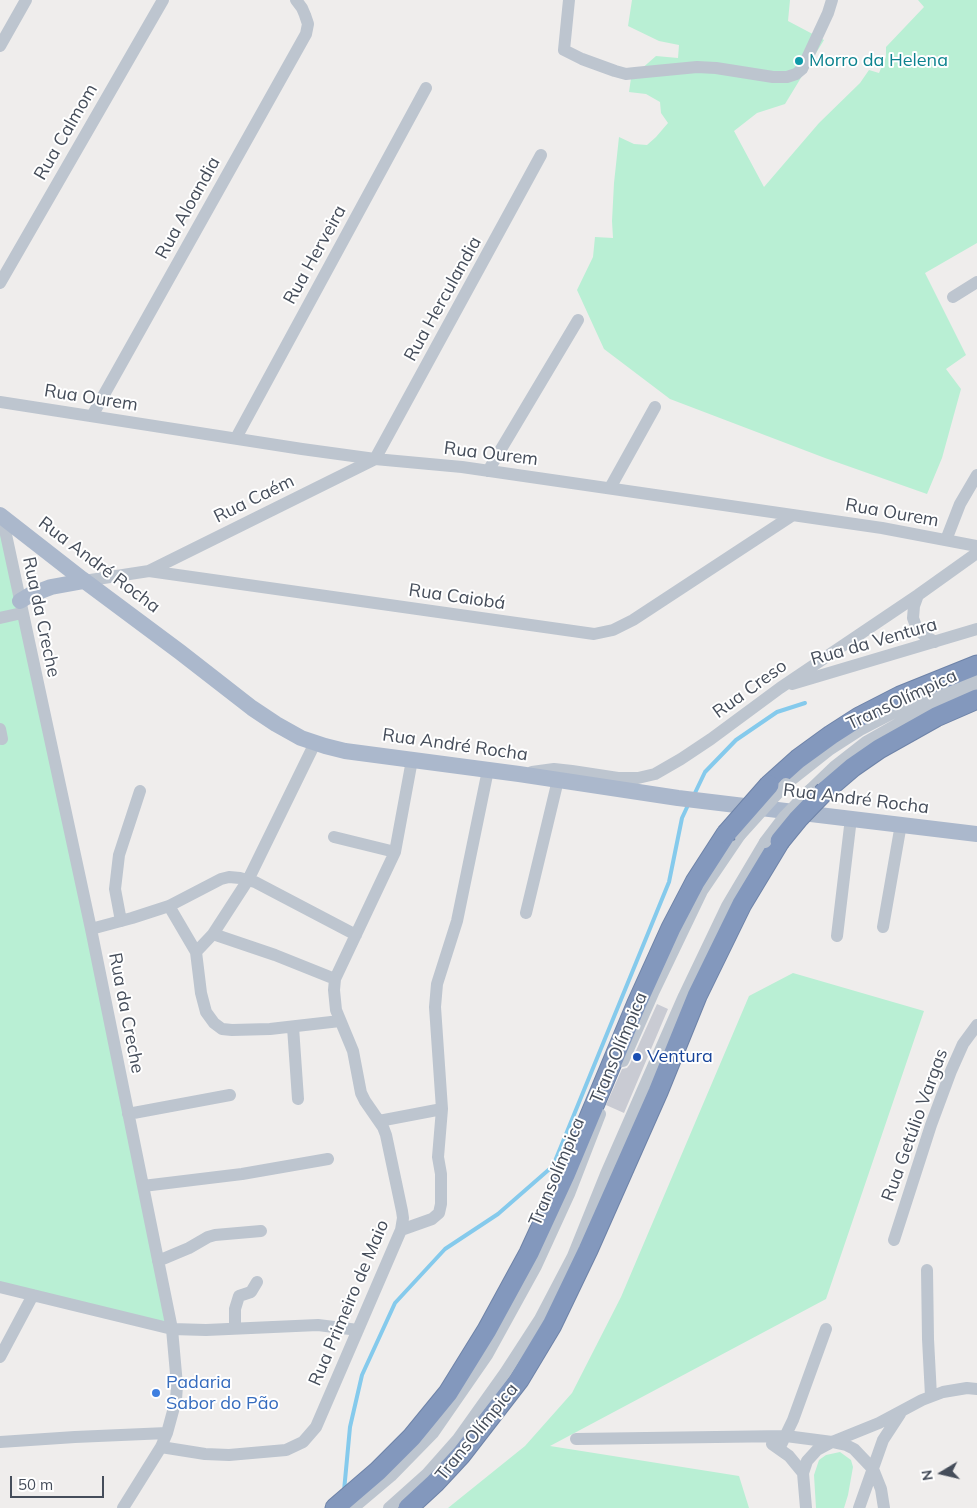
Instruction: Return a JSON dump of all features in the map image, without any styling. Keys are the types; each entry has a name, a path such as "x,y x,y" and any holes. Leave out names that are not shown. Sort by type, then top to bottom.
{"highway":[{"name":"TransOlímpica","path":"335,1508 378,1471 412,1437 448,1393 487,1330 528,1253 565,1175 637,1003 671,928 695,882 798,759 830,735 859,717 900,696 977,665"},
{"name":"TransOlímpica","path":"408,1508 461,1455 519,1380 552,1325 588,1250 698,996 773,842 798,819 818,790 880,749 936,718 977,699"}],"main road":[{"name":"Rua André Rocha","path":"1,515 84,581 252,708 300,738 315,743 345,750 678,798 977,834"},
{"path":"21,607 30,595 51,587 84,581"}],"street":[{"path":"0,46 26,0"},
{"name":"Rua Calmom","path":"0,280 163,0"},
{"name":"Rua Aloandia","path":"92,416 306,34 308,24 302,8 296,0"},
{"path":"569,0 563,55 582,59 626,74 697,67 787,77 796,74 802,69 809,57 832,0"},
{"name":"Rua Herveira","path":"236,438 426,88"},
{"name":"Rua Herculandia","path":"375,459 541,155"},
{"path":"954,297 977,282"},
{"path":"488,471 578,320"},
{"name":"Rua Ourem","path":"0,402 302,449 375,459 462,467 882,528 977,546"},
{"path":"610,488 655,407"},
{"name":"Rua Caém","path":"149,571 375,459"},
{"path":"946,540 960,504 977,475"},
{"name":"Rua da Creche","path":"1,515 91,929 172,1329 177,1386 176,1400 161,1447 124,1508"},
{"name":"Rua Caiobá","path":"84,581 149,571 594,634 613,630 633,620 793,515"},
{"name":"Rua Creso","path":"519,774 554,770 618,778 638,778 655,774 711,738 780,688 977,553"},
{"path":"918,595 914,606 913,618 917,629 924,636 935,642"},
{"path":"0,618 21,607"},
{"name":"Rua da Ventura","path":"780,688 977,629"},
{"name":"Transolímpica","path":"778,784 860,730 920,699 977,677"},
{"name":"Transolímpica","path":"818,790 834,767 866,742 926,708 977,687"},
{"path":"196,952 214,934 248,880 315,743"},
{"name":"Rua Primeiro de Maio","path":"161,1447 205,1454 229,1455 286,1450 303,1442 316,1427 401,1230 403,1223 402,1211 386,1135 380,1121 365,1102 361,1093 353,1051 340,1022 334,1001 334,990 335,979 395,852 412,760"},
{"path":"401,1230 432,1219 439,1213 441,1204 441,1174 438,1157 442,1109 435,1007 437,984 457,921 488,770"},
{"path":"526,912 558,780"},
{"path":"121,921 115,888 117,865 140,791"},
{"path":"837,936 851,818"},
{"path":"883,927 901,824"},
{"name":"Transolímpica","path":"353,1508 391,1476 433,1433 486,1355 536,1266 569,1194 610,1090 653,993 702,891 733,835"},
{"path":"334,837 395,852"},
{"name":"Transolímpica","path":"388,1508 427,1474 458,1440 540,1319 573,1256 606,1174 684,996 727,906 773,842"},
{"path":"91,929 169,906 221,879 234,878 248,880 285,897 356,935"},
{"path":"169,906 196,952 201,993 206,1012 214,1023 222,1028 232,1030 340,1022"},
{"path":"214,934 275,955 335,979"},
{"name":"Rua Getúlio Vargas","path":"894,1240 931,1125 951,1071 964,1044 977,1025"},
{"path":"292,1027 298,1099"},
{"path":"128,1114 230,1095"},
{"path":"380,1121 442,1109"},
{"path":"143,1186 242,1174 328,1159"},
{"path":"158,1261 215,1235 261,1232"},
{"path":"928,1270 928,1348 931,1396"},
{"path":"235,1328 235,1309 239,1296 251,1292 257,1282"},
{"path":"0,1287 172,1329 318,1325 358,1330"},
{"path":"0,1357 33,1295"},
{"path":"779,1448 786,1436 826,1329"},
{"path":"806,1508 803,1473 807,1461 817,1450 879,1423 931,1396 967,1388 977,1389"},
{"path":"859,1508 883,1440 901,1412"},
{"path":"0,1442 167,1433"},
{"path":"756,1436 779,1448 789,1456 803,1473"},
{"path":"576,1439 786,1436 846,1445 854,1449 873,1469 881,1489 884,1508"}],"green space":[{"path":"632,0 790,0 788,21 824,40 785,104 757,113 734,131 764,187 819,123 860,83 869,70 879,73 886,57 886,47 924,7 918,0 977,0 977,243 925,273 966,355 946,369 961,389 942,458 927,494 825,458 670,399 604,349 577,290 593,257 595,237 613,238 614,183 619,137 634,144 647,145 668,123 661,113 660,102 646,94 629,92 631,78 656,56 678,58 679,45 659,41 628,26"},
{"path":"0,514 170,1326 0,1284"},
{"path":"793,973 924,1011 826,1299 550,1446 739,1476 749,1508 448,1508 525,1446 572,1393 621,1297 749,996"},
{"path":"840,1452 851,1460 853,1467 844,1508 816,1508 814,1475 819,1460 826,1455"}],"building":[{"name":"Ventura","path":"657,1004 668,1009 624,1113 606,1105 622,1069 627,1068 630,1064"}],"waterway":[{"path":"694,795 705,772 736,740 777,712 805,703"},
{"path":"344,1491 350,1427 362,1375 395,1303 445,1249 498,1214 553,1166 669,882 682,818 689,803"}],"place":[{"name":"Morro da Helena","path":"799,61"},
{"name":"Ventura","path":"637,1057"},
{"name":"Padaria Sabor do Pão","path":"156,1393"}]}
